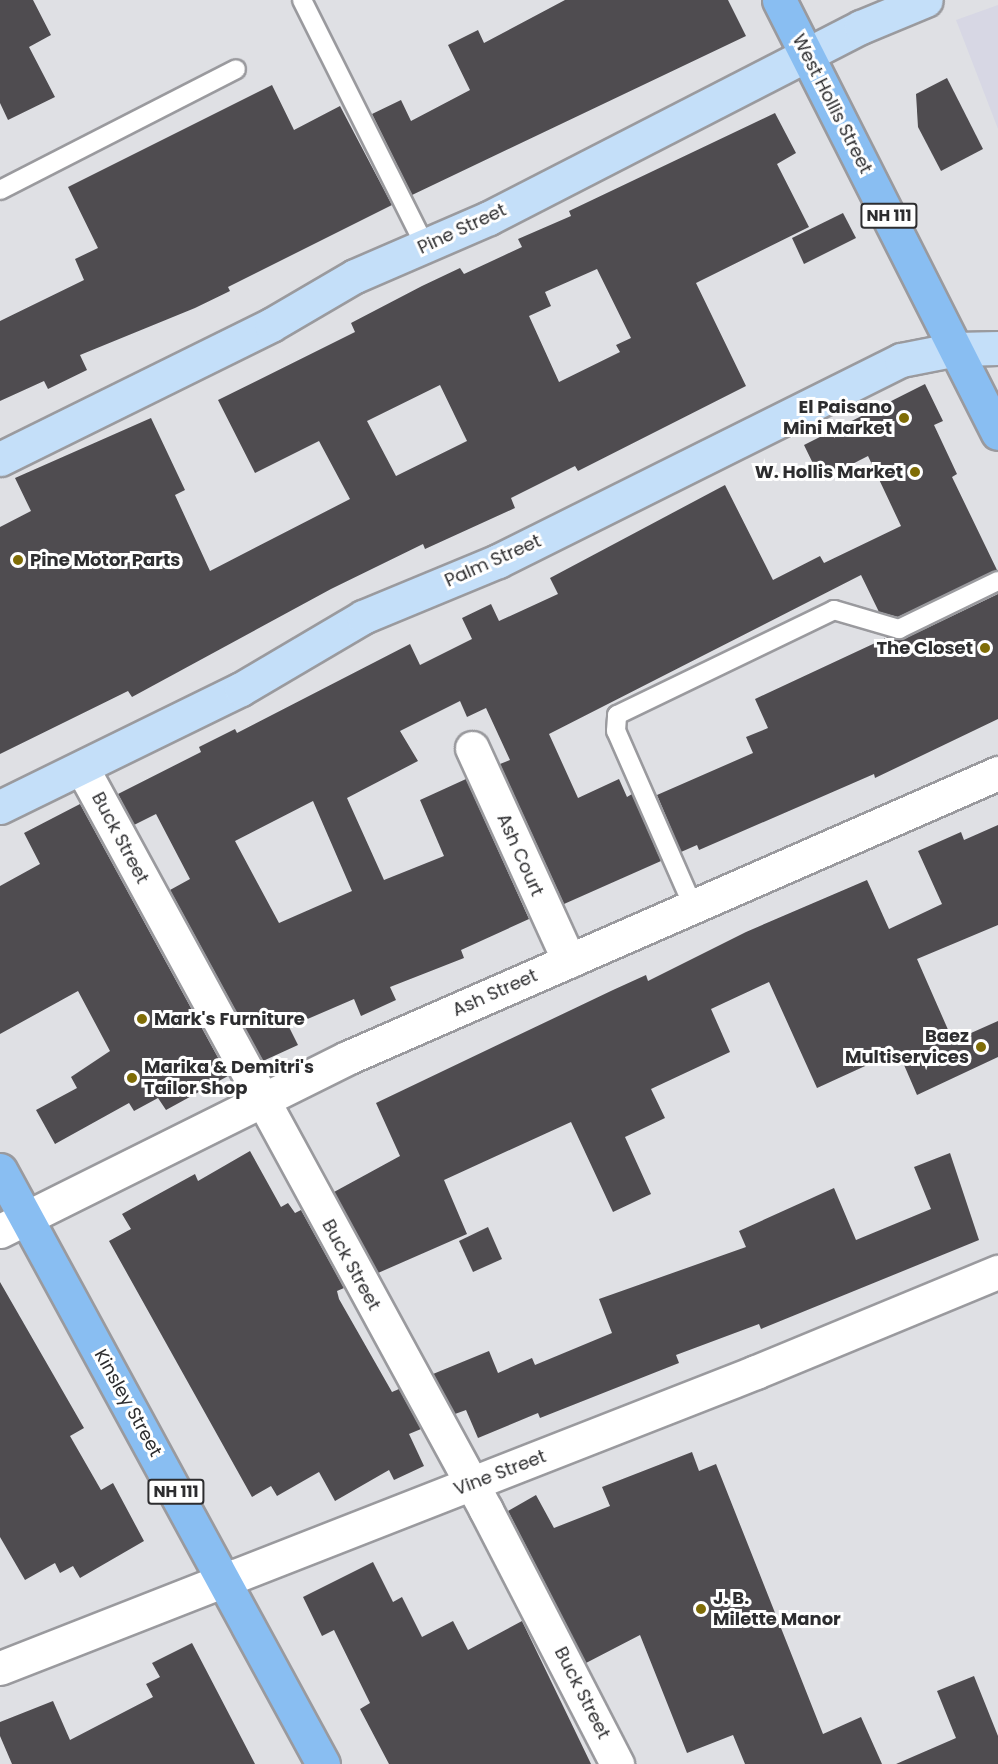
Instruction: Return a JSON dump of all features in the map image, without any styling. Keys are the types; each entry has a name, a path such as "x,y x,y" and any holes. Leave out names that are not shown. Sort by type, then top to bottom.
{"main road":[{"name":"West Hollis Street","path":"779,0 998,430"},
{"name":"Kinsley Street","path":"0,1170 14,1226 224,1579 323,1764"}],"street":[{"name":"Pine Street","path":"0,459 271,325 355,276 425,246 807,56 926,0"},
{"name":"Palm Street","path":"0,807 241,689 389,605 498,561 901,360 957,349 998,348"},
{"name":"Ash Court","path":"472,748 568,961"},
{"name":"Buck Street","path":"82,768 260,1100 472,1484 617,1764"},
{"name":"Ash Street","path":"14,1226 260,1100 568,961 998,773"},
{"name":"Vine Street","path":"0,1668 472,1484 998,1272"}],"lane":[{"path":"302,0 425,246"},
{"path":"0,190 236,69"},
{"path":"693,906 616,731 617,715 834,610 899,629 998,581"}],"shaded area":[{"path":"998,5 998,129 956,20"}],"building":[{"path":"0,0 33,0 51,35 29,47 55,97 8,120 0,103"},
{"path":"565,0 728,0 746,36 412,195 372,114 401,100 411,121 470,90 448,45 478,30 484,43"},
{"path":"947,78 983,149 941,171 918,127 916,94"},
{"path":"272,85 294,130 340,106 392,205 228,287 230,291 195,308 80,355 87,370 48,389 44,381 0,401 0,321 84,280 75,259 98,248 68,187"},
{"path":"775,113 796,153 777,164 809,227 696,283 746,386 578,471 575,466 511,498 515,508 425,549 423,544 331,589 132,697 128,691 0,754 0,527 31,511 15,478 151,418 185,490 175,495 210,571 350,499 319,441 255,473 218,400 355,332 351,323 422,286 460,268 464,274 522,247 518,239 571,216 569,211","holes":["597,269 631,338 616,345 620,352 559,382 529,316 551,306 545,292","440,385 467,441 396,476 367,421"]},
{"path":"843,213 856,238 804,264 792,238"},
{"path":"925,384 943,421 934,425 957,474 952,477 997,570 898,617 879,612 861,575 549,734 578,798 619,779 627,797 632,794 661,861 564,904 500,764 510,760 486,708 467,717 460,701 400,731 418,761 347,798 384,880 444,856 420,800 466,779 529,919 461,950 464,958 390,987 396,1000 361,1016 354,999 289,1027 298,1045 263,1061 170,890 190,879 156,814 134,825 118,794 201,752 199,747 235,729 237,733 410,644 420,665 472,639 462,618 491,604 499,621 558,594 550,578 725,485 773,580 820,556 824,563 901,526 868,456 821,480 804,445","holes":["313,801 352,891 279,923 235,841"]},
{"path":"998,594 998,719 875,778 874,774 699,850 697,845 681,852 657,795 753,753 746,737 768,728 755,699 888,637 904,639"},
{"path":"80,804 228,1076 166,1110 158,1098 134,1111 129,1103 55,1144 36,1110 77,1088 71,1077 110,1051 78,991 0,1034 0,886 40,864 24,833"},
{"path":"998,825 998,925 917,959 953,1041 998,1021 998,1057 917,1095 898,1051 817,1088 769,982 711,1009 730,1052 651,1089 665,1118 625,1137 651,1194 613,1212 571,1122 444,1180 467,1234 378,1273 334,1192 400,1156 376,1103 646,975 648,981 746,932 867,880 889,929 942,904 918,851 961,832 964,840"},
{"path":"250,1151 281,1207 288,1203 295,1213 301,1210 344,1288 337,1291 339,1299 392,1392 399,1389 421,1429 409,1434 424,1466 394,1480 389,1470 335,1501 319,1472 277,1496 271,1486 252,1497 109,1241 131,1229 122,1214 195,1174 198,1181"},
{"path":"950,1153 979,1240 761,1329 759,1324 676,1355 679,1363 540,1418 538,1413 478,1438 466,1410 455,1414 433,1374 489,1351 498,1373 532,1358 535,1365 612,1333 599,1299 746,1247 739,1231 834,1188 856,1240 931,1209 914,1167"},
{"path":"488,1227 502,1259 473,1272 459,1241"},
{"path":"0,1282 84,1428 70,1436 101,1490 113,1483 144,1541 80,1578 73,1566 60,1573 55,1563 25,1580 0,1537"},
{"name":"J. B. Milette Manor","path":"692,1452 699,1471 716,1464 823,1734 861,1717 882,1764 745,1764 733,1735 687,1753 640,1635 586,1663 508,1511 536,1495 554,1528 610,1506 602,1487"},
{"path":"373,1562 393,1602 402,1597 422,1637 453,1621 468,1650 522,1621 591,1764 389,1764 360,1709 370,1703 334,1630 322,1636 303,1597"},
{"path":"192,1643 255,1764 12,1764 0,1736 0,1722 53,1701 70,1740 153,1697 146,1684 160,1677 152,1663"},
{"path":"974,1676 998,1736 998,1764 896,1764 956,1738 937,1691"}],"place":[{"name":"El Paisano Mini Market","path":"904,418"},
{"name":"W. Hollis Market","path":"915,472"},
{"name":"Pine Motor Parts","path":"18,560"},
{"name":"The Closet","path":"985,648"},
{"name":"Mark's Furniture","path":"142,1019"},
{"name":"Baez Multiservices","path":"981,1047"},
{"name":"Marika & Demitri's Tailor Shop","path":"132,1078"},
{"name":"J. B. Milette Manor","path":"701,1609"}]}
